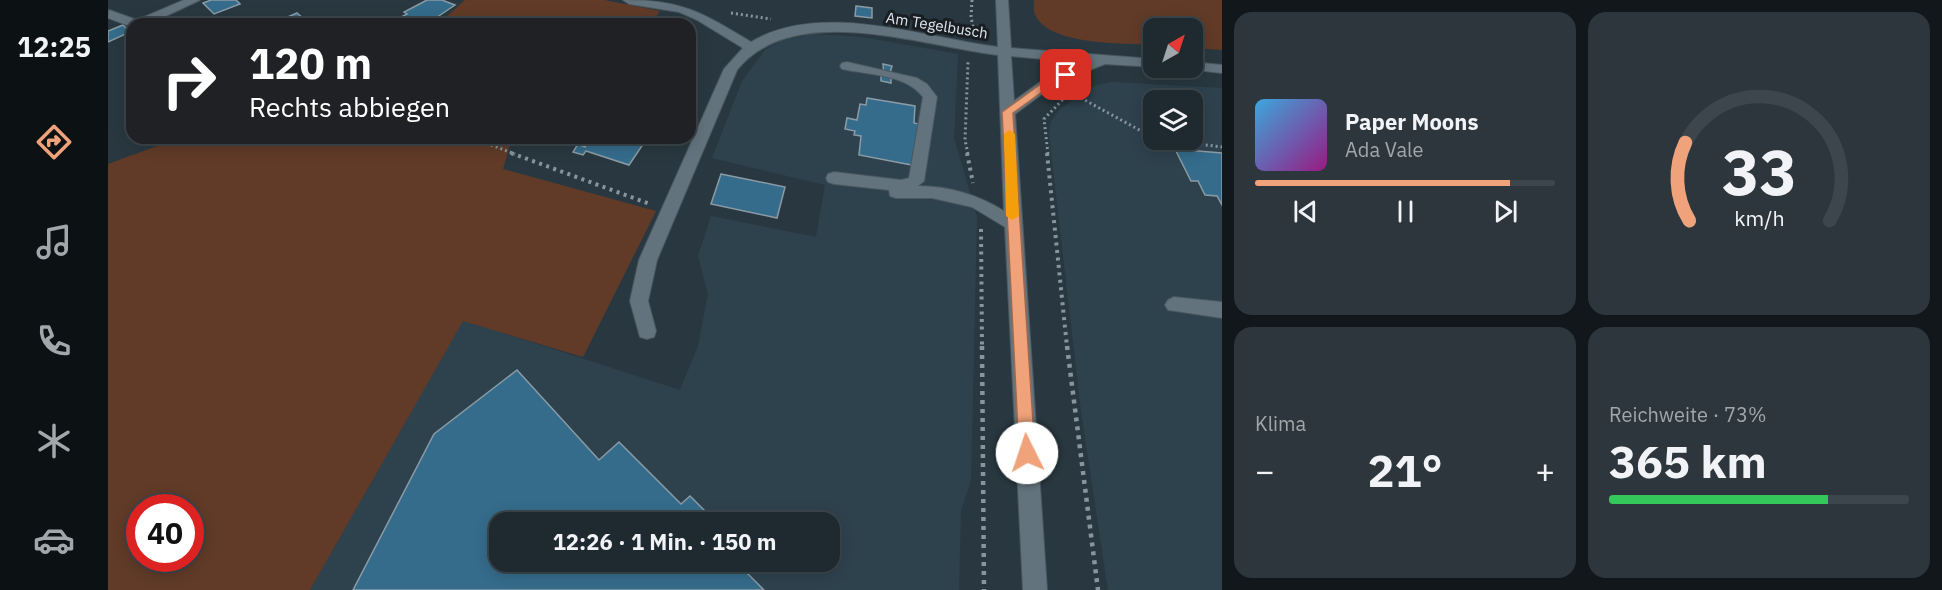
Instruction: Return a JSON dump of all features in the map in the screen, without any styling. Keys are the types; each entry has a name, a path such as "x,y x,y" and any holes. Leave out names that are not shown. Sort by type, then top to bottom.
{"street":[{"path":"151,18 194,0"},
{"path":"629,0 686,11 750,46 731,69 648,260 639,301 647,331"},
{"path":"1002,0 1012,224 1035,590"},
{"path":"109,14 126,20"},
{"name":"Am Tegelbusch","path":"750,46 794,30 816,27 852,28 1004,51 1143,62"},
{"path":"1008,112 1052,80 1107,60"},
{"path":"847,66 908,78 926,88 930,97 916,181 902,186 834,178 856,186 900,193 932,192 977,202 1012,224"},
{"path":"1203,67 1222,69"},
{"path":"1174,305 1222,310"}],"path":[{"path":"972,0 971,17 975,35 967,66 964,140 981,222 984,590"},
{"path":"724,12 774,20 794,30"},
{"path":"1098,590 1068,359 1044,118 1070,92 1143,132"},
{"path":"492,145 670,211"},
{"path":"1203,145 1222,147"}],"shaded area":[{"path":"465,0 604,0 660,11 655,18 445,18"},
{"path":"1034,0 1222,0 1222,50 1203,49 1203,18 1143,18 1143,45 1107,43 1088,41 1055,32 1042,24 1034,9"},
{"path":"812,34 862,37 958,54 954,138 977,217 971,480 961,510 959,590 310,590 463,320 680,390 698,346 708,294 698,256 711,216 816,237 825,185 712,158 742,81 765,50 781,41"},
{"path":"1112,82 1222,88 1222,590 1108,590 1081,411 1049,134 1051,121 1060,109 1082,92 1096,85"},
{"path":"163,144 510,144 503,169 656,211 583,357 463,321 310,590 108,590 108,164"}],"building":[{"path":"211,0 236,0 240,4 214,14 203,3"},
{"path":"427,0 442,0 455,5 436,18 409,18 403,16 407,14 404,12"},
{"path":"856,6 872,8 872,18 855,16"},
{"path":"297,13 303,18 286,18"},
{"path":"123,25 126,28 126,34 108,42 108,31"},
{"path":"883,64 892,66 889,77 891,77 891,83 881,81 881,75 884,76"},
{"path":"867,98 915,106 914,123 919,124 917,166 859,155 861,136 854,135 855,131 845,129 847,118 857,120 860,104 866,105"},
{"path":"578,144 585,147 587,144 643,144 629,165 586,151 583,155 573,152"},
{"path":"1176,150 1222,153 1222,205 1217,196 1205,195 1198,181 1191,181"},
{"path":"721,174 785,187 777,218 711,204"},
{"path":"517,370 599,460 619,442 681,504 690,496 706,512 489,512 489,572 746,572 764,590 353,590 434,434"}],"slow traffic":[{"path":"1009,134 1012,216"}],"route":[{"path":"1027,453 1012,224 1008,112 1052,80 1066,75"}]}
